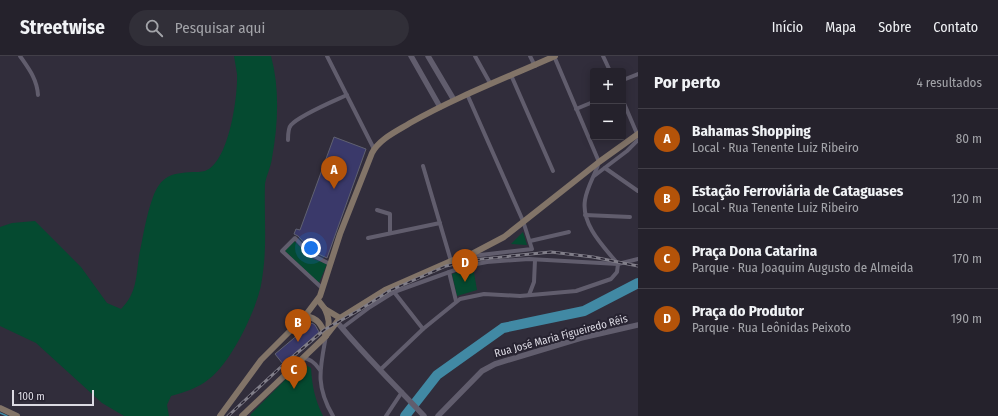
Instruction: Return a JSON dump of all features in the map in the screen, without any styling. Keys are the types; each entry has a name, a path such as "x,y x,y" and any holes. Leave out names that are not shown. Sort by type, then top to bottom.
{"main road":[{"path":"220,416 261,360 305,316 318,300 323,289 330,264 374,149 392,134 440,107 490,83 535,66 555,56"},
{"path":"243,416 340,323 385,290 451,261 468,256 504,237 599,162 638,135"},
{"path":"318,300 340,323"},
{"path":"325,309 329,317 326,336"},
{"path":"305,316 318,320 326,336"},
{"path":"0,408 17,416"}],"street":[{"path":"20,56 33,74 37,85 38,95"},
{"path":"327,56 374,149"},
{"path":"411,56 440,107"},
{"path":"428,56 454,100"},
{"path":"475,56 490,83"},
{"path":"530,56 535,66"},
{"path":"380,370 424,329 456,302 472,296 484,294 520,296 576,291 611,279 617,272 618,264 595,235 585,215 585,199 599,162 555,56"},
{"path":"603,56 609,68"},
{"path":"626,79 638,74"},
{"path":"511,75 554,171"},
{"path":"467,94 524,222 532,249 468,256"},
{"path":"288,140 290,128 293,123 312,111 347,95"},
{"path":"576,109 590,103"},
{"path":"624,104 638,135"},
{"path":"594,177 627,151 638,140"},
{"path":"423,166 451,261"},
{"path":"605,168 638,191"},
{"path":"378,210 390,214 390,233"},
{"path":"585,215 630,217"},
{"path":"368,238 440,222"},
{"path":"530,241 569,232"},
{"path":"323,289 282,251 295,238 310,254 330,264"},
{"path":"424,416 380,370 340,323 394,292 466,266 487,262 535,260 618,264 638,259"},
{"path":"529,295 534,282 535,260"},
{"path":"449,272 456,302"},
{"path":"394,292 424,329"},
{"name":"Rua José Maria Figueiredo Réis","path":"438,416 482,371 494,364 581,338 638,325"},
{"path":"326,336 320,370 323,396 333,416"},
{"path":"302,358 306,358 315,364 320,370"},
{"path":"386,416 402,392"}],"green space":[{"path":"234,56 271,56 276,81 277,120 271,161 265,184 265,250 261,286 256,303 246,327 225,362 217,372 205,382 171,396 167,405 169,416 124,416 102,403 36,343 0,326 0,227 12,223 35,221 81,267 107,303 121,309 133,291 147,219 156,190 163,180 173,175 185,172 205,171 213,165 220,156 226,143 234,112 236,97 237,74"},
{"path":"523,232 527,245 511,244"},
{"path":"294,241 313,259 327,264 319,283 285,251"},
{"path":"473,267 477,290 457,296 452,274"},
{"path":"302,363 311,368 314,393 323,416 251,416 250,415"}],"building":[{"path":"334,137 366,149 327,258 312,251 298,236 294,234 296,229 300,230"},
{"path":"312,323 319,332 283,364 275,354"}],"waterway":[{"path":"405,416 437,375 503,328 584,311 638,283"},
{"path":"0,413 7,416"}],"railway":[{"path":"228,416 283,365 324,330 389,291 446,266 472,260 551,252 593,257 638,266"}],"place":[{"name":"Bahamas Shopping","path":"334,189"},
{"name":"Praça do Produtor","path":"465,282"},
{"name":"Estação Ferroviária de Cataguases","path":"298,342"},
{"name":"Praça Dona Catarina","path":"294,389"}]}
